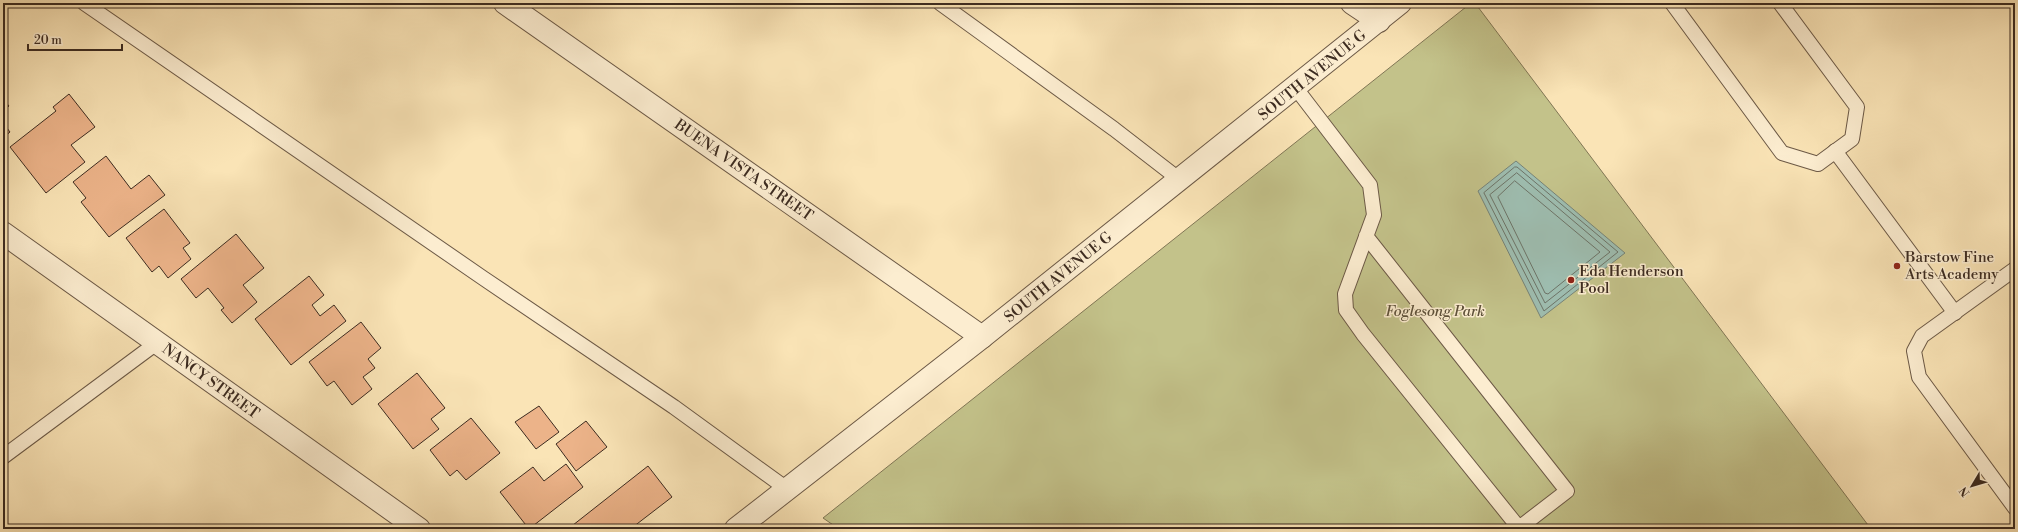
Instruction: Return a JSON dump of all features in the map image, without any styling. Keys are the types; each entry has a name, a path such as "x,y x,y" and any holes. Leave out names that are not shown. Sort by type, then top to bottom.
{"street":[{"name":"BUENA VISTA STREET","path":"505,3 982,337"},
{"path":"1352,3 1379,21"},
{"name":"SOUTH AVENUE G","path":"736,529 982,337 1400,3"},
{"name":"NANCY STREET","path":"3,233 419,529"}],"lane":[{"path":"84,3 444,252 674,407 787,489"},
{"path":"940,3 1114,128 1180,180"},
{"path":"1672,3 1782,152 1818,164 1852,139 1857,107 1780,3"},
{"path":"1295,88 1370,185 1374,215 1366,236 1344,294 1346,310 1363,334 1518,528 1567,491 1366,236"},
{"path":"1835,151 1955,313"},
{"path":"2015,269 1922,336 1914,351 1919,377 2015,508"},
{"path":"3,457 158,342"}],"green space":[{"name":"Foglesong Park","path":"1471,3 1475,3 1871,529 839,529 823,518"}],"water":[{"path":"1516,161 1625,253 1541,318 1478,191"}],"building":[{"path":"69,94 95,127 71,145 85,162 46,193 10,147 56,111 53,107"},
{"path":"3,99 9,106 3,111"},
{"path":"3,123 10,132 3,138"},
{"path":"106,156 131,189 149,175 165,195 109,237 81,202 86,198 73,182"},
{"path":"164,209 190,243 183,248 191,259 168,278 159,266 152,272 126,238"},
{"path":"236,234 264,268 243,285 257,302 232,323 221,310 224,308 208,288 196,298 181,279"},
{"path":"309,276 324,295 312,305 320,316 334,305 346,321 291,365 255,319"},
{"path":"361,322 381,348 368,359 375,368 363,377 372,389 352,405 334,381 327,386 309,362"},
{"path":"417,373 445,408 431,419 439,429 413,449 378,404"},
{"path":"539,406 559,432 536,449 515,422"},
{"path":"471,418 500,453 466,480 457,470 450,476 430,450"},
{"path":"586,421 607,447 576,471 556,444"},
{"path":"566,464 583,487 529,529 500,492 533,467 544,481"},
{"path":"648,466 672,497 633,527 635,529 568,529"}],"place":[{"name":"Barstow Fine Arts Academy","path":"1897,266"},
{"name":"Eda Henderson Pool","path":"1571,280"}]}
